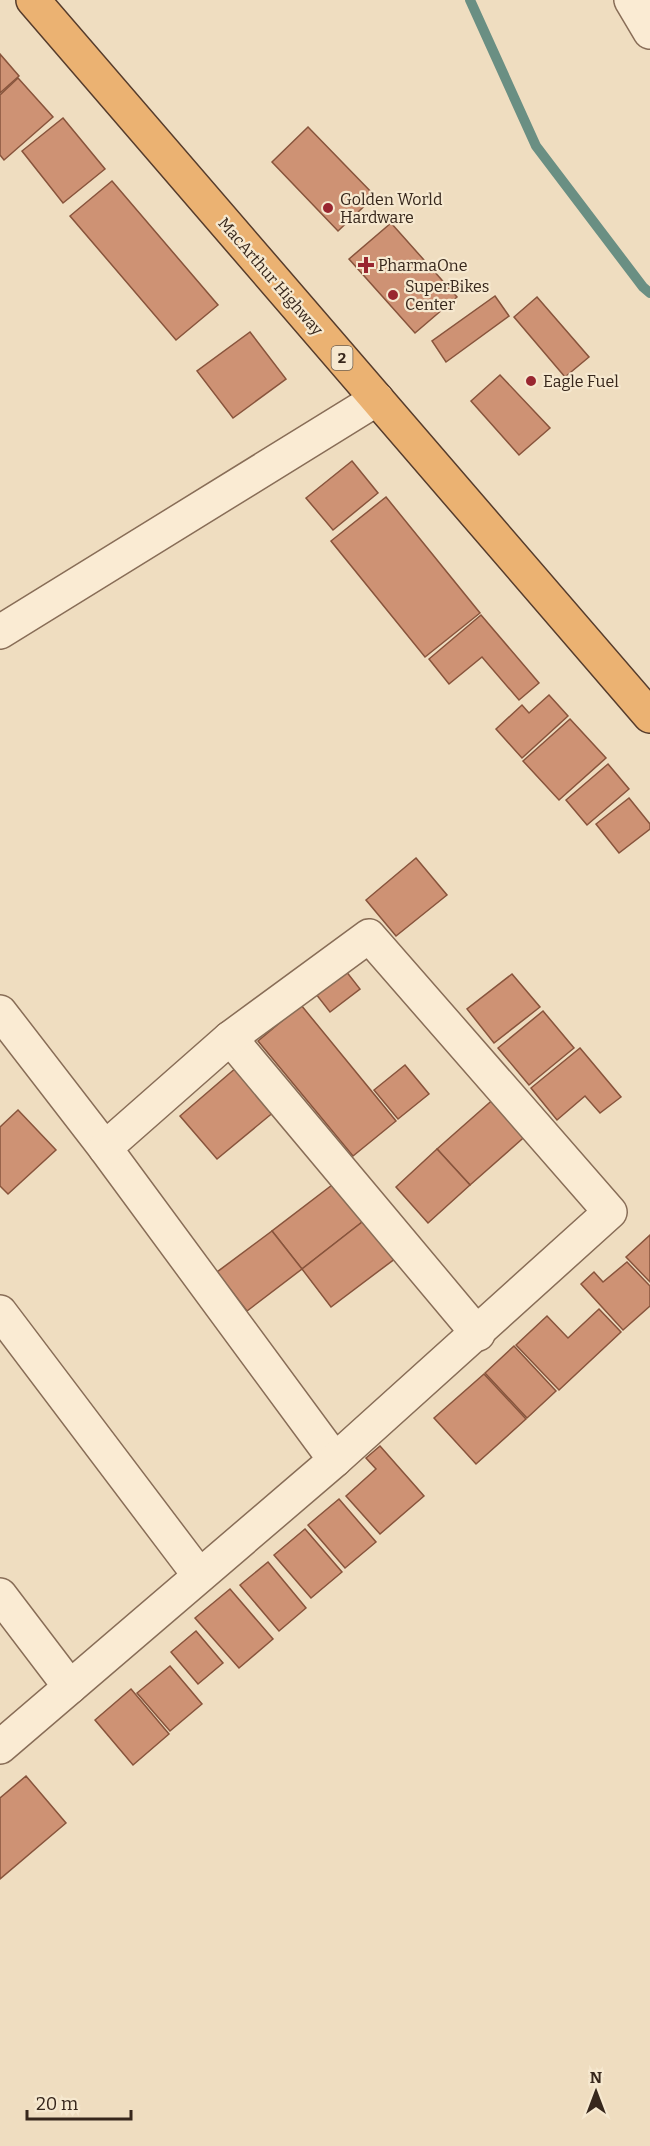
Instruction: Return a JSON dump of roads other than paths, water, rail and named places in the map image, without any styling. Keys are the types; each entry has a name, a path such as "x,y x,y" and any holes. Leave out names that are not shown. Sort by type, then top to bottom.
{"highway":[{"name":"MacArthur Highway","path":"33,0 650,716"}],"street":[{"path":"631,0 650,32"},
{"path":"0,632 377,399"},
{"path":"0,1747 335,1460 478,1334 610,1212 369,936 230,1038 105,1148"},
{"path":"0,1012 105,1148 335,1460"},
{"path":"230,1038 478,1334"},
{"path":"0,1312 199,1575"},
{"path":"0,1595 70,1688"}],"waterway":[{"path":"470,0 536,146 643,287 650,293"}],"place":[{"name":"Golden World Hardware","path":"328,208"},
{"name":"PharmaOne","path":"366,265"},
{"name":"SuperBikes Center","path":"393,295"},
{"name":"Eagle Fuel","path":"531,381"}]}
